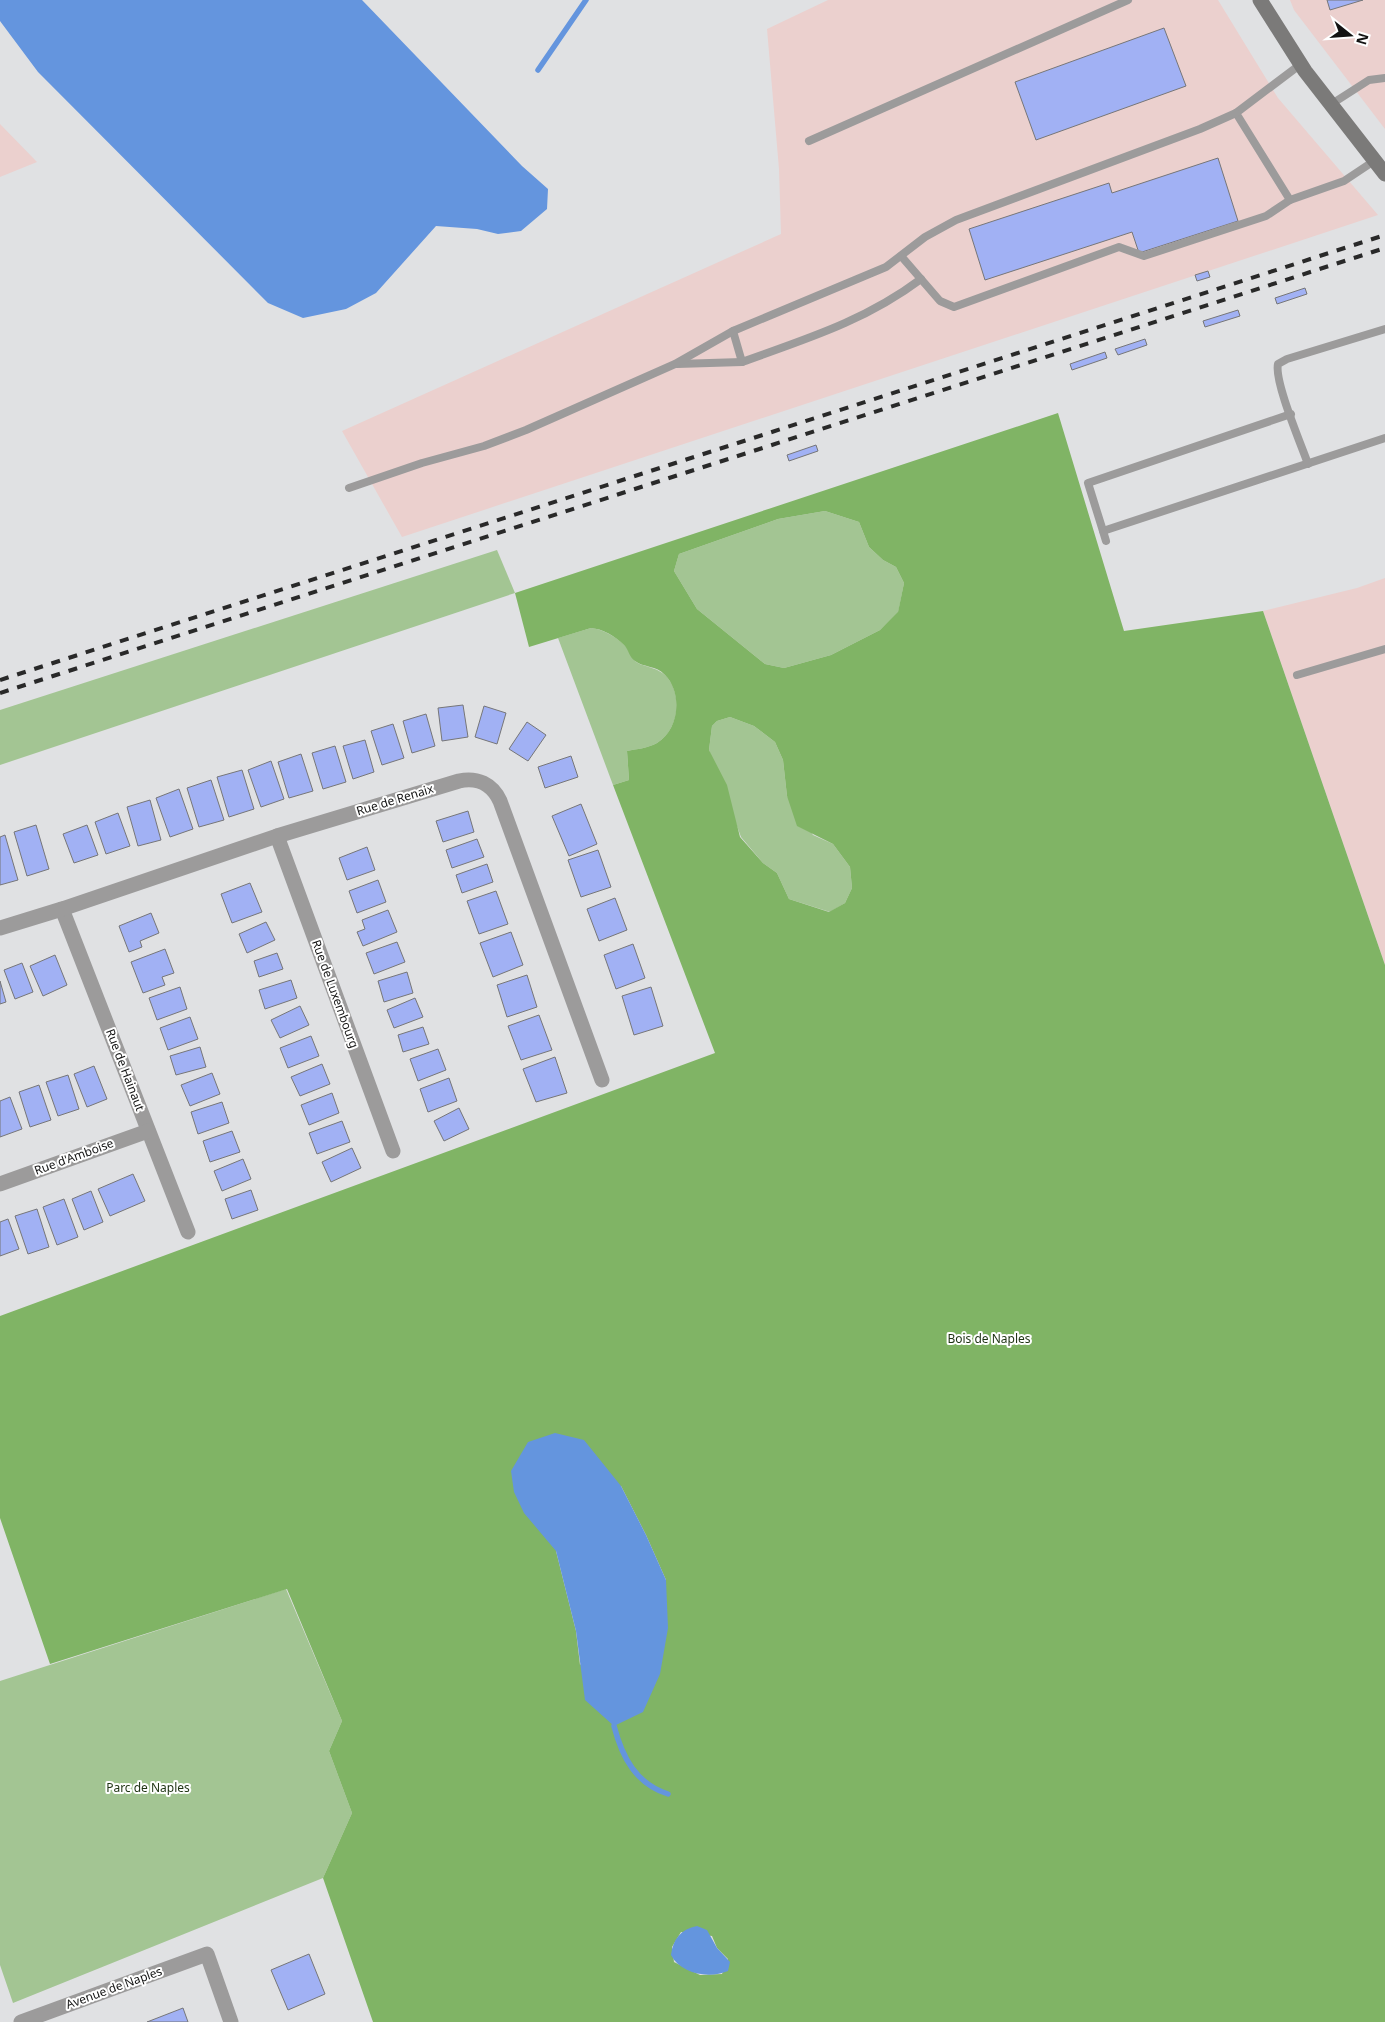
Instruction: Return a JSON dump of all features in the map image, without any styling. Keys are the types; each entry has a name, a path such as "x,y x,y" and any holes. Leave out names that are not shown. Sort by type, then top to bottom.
{"street":[{"path":"1260,0 1330,106 1385,174"},
{"name":"Rue de Renaix","path":"0,928 62,909 277,836 459,780 478,780 489,786 500,800 602,1080"},
{"name":"Rue de Luxembourg","path":"277,836 393,1152"},
{"name":"Rue de Hainaut","path":"62,909 188,1232"},
{"name":"Rue d'Amboise","path":"0,1184 148,1130"},
{"name":"Avenue de Naples","path":"21,2022 207,1954 231,2022"}],"lane":[{"path":"809,141 1128,0"},
{"path":"349,488 422,463 493,442 675,364 733,331 886,267 926,236 956,220 1200,129 1236,113 1301,64"},
{"path":"1330,106 1369,80 1385,78"},
{"path":"1236,113 1290,200"},
{"path":"901,256 940,301 947,306 961,306 1119,247 1144,256 1266,216 1290,200 1344,181 1374,161"},
{"path":"675,364 742,362 857,319 886,304 920,280"},
{"path":"1308,464 1290,414 1278,372 1280,362 1385,329"},
{"path":"733,331 742,362"},
{"path":"1106,542 1088,483 1290,414"},
{"path":"1103,531 1385,438"},
{"path":"1297,675 1385,649"}],"shaded area":[{"path":"828,0 1218,0 1278,98 1378,215 402,537 342,431 781,234 779,169 767,29"},
{"path":"1290,0 1385,0 1385,129 1294,10"},
{"path":"0,124 37,162 0,177"},
{"path":"1385,578 1385,965 1263,611 1357,588"}],"green space":[{"name":"Bois de Naples","path":"1058,413 1124,631 1263,611 1385,965 1385,2022 373,2022 323,1878 352,1813 329,1751 342,1721 287,1589 50,1664 0,1518 0,1316 715,1053 613,785 629,780 627,751 657,743 670,729 676,711 676,701 671,683 661,672 642,665 631,658 626,647 604,631 591,628 529,647 515,593","holes":["825,511 859,522 869,547 883,560 896,567 904,583 898,612 880,630 831,655 784,668 765,664 697,609 674,571 679,554 778,519","730,717 754,726 775,742 783,760 787,796 797,826 833,844 850,867 852,888 845,903 829,912 789,899 777,873 763,863 740,837 727,785 709,750 712,726 717,721","621,1486 666,1580 580,1665 576,1631 556,1551","681,1932 712,1936 717,1948 728,1959 722,1974 700,1975 674,1962 672,1947"]},
{"path":"825,511 859,522 869,547 883,560 896,567 904,583 898,613 880,630 831,655 784,668 765,664 697,609 674,571 679,554 778,519"},
{"path":"497,550 515,593 0,765 0,710"},
{"path":"591,628 606,632 627,648 635,661 658,670 666,676 675,692 676,711 670,730 657,743 627,751 629,780 613,785 558,638"},
{"path":"730,717 754,726 775,742 783,760 787,796 813,835 833,844 850,867 852,888 845,903 830,912 789,899 777,873 763,863 741,837 709,750 712,726 717,721"},
{"name":"Parc de Naples","path":"286,1589 342,1721 329,1751 352,1813 323,1878 13,2003 0,1965 0,1681"}],"water":[{"path":"0,0 362,0 522,166 548,189 547,209 521,231 498,234 477,229 436,226 376,293 346,309 303,318 268,303 38,72 0,21"},
{"path":"555,1433 584,1440 621,1486 666,1580 668,1628 660,1674 643,1712 614,1726 585,1700 576,1631 556,1551 524,1513 514,1492 511,1471 528,1442"},
{"path":"697,1926 707,1930 717,1948 730,1962 728,1971 712,1975 688,1971 681,1967 671,1955 674,1944 682,1932"}],"building":[{"path":"1327,0 1363,0 1330,10"},
{"path":"1164,28 1186,86 1036,140 1015,82"},
{"path":"1218,158 1238,221 1139,253 1132,232 985,280 969,229 1109,183 1112,193"},
{"path":"1208,271 1210,277 1197,281 1195,275"},
{"path":"1305,288 1307,294 1277,304 1275,298"},
{"path":"1238,310 1240,316 1205,327 1203,321"},
{"path":"1145,339 1147,345 1118,355 1115,349"},
{"path":"1105,352 1107,358 1072,370 1070,364"},
{"path":"816,445 818,451 789,461 787,455"},
{"path":"463,705 468,737 442,741 438,708"},
{"path":"484,706 506,713 497,744 475,737"},
{"path":"426,714 435,746 412,753 403,721"},
{"path":"527,722 546,735 528,761 509,749"},
{"path":"393,724 404,758 382,765 371,731"},
{"path":"365,740 374,772 353,779 343,746"},
{"path":"335,746 346,782 323,789 312,753"},
{"path":"301,754 313,791 289,798 278,762"},
{"path":"571,756 578,777 545,788 538,767"},
{"path":"271,761 284,799 261,807 248,770"},
{"path":"242,770 254,809 229,817 217,777"},
{"path":"211,780 224,820 199,827 187,788"},
{"path":"179,789 193,829 170,837 156,798"},
{"path":"150,800 161,840 138,846 127,807"},
{"path":"581,804 597,844 569,856 552,816"},
{"path":"468,811 474,832 443,842 436,821"},
{"path":"118,813 130,846 106,854 95,822"},
{"path":"36,825 49,869 27,876 14,832"},
{"path":"87,825 98,855 74,863 63,834"},
{"path":"5,835 18,880 0,885 0,837"},
{"path":"477,839 484,857 452,868 446,850"},
{"path":"367,847 375,870 347,880 339,858"},
{"path":"598,850 611,887 581,897 568,860"},
{"path":"487,864 493,882 462,893 456,875"},
{"path":"378,880 386,902 357,913 349,891"},
{"path":"250,883 262,912 232,923 221,894"},
{"path":"496,891 508,924 479,934 467,901"},
{"path":"615,898 627,930 599,941 587,909"},
{"path":"388,910 397,932 363,946 357,932 365,929 362,920"},
{"path":"151,913 159,933 140,941 142,947 129,952 119,926"},
{"path":"266,922 275,940 247,953 239,934"},
{"path":"511,932 523,965 493,977 480,943"},
{"path":"397,942 405,962 374,974 366,953"},
{"path":"633,944 645,978 616,989 604,955"},
{"path":"165,949 174,973 162,977 165,985 143,993 131,962"},
{"path":"277,953 283,969 259,977 254,961"},
{"path":"55,955 67,985 43,996 30,966"},
{"path":"22,963 33,992 15,999 4,970"},
{"path":"407,972 413,993 384,1002 378,981"},
{"path":"527,975 537,1007 507,1017 497,985"},
{"path":"291,980 297,998 265,1009 259,990"},
{"path":"0,981 6,1002 0,1004"},
{"path":"180,987 187,1009 157,1020 149,998"},
{"path":"651,987 663,1026 634,1035 622,996"},
{"path":"415,998 423,1017 394,1028 387,1010"},
{"path":"300,1006 309,1025 280,1038 271,1020"},
{"path":"539,1015 552,1050 521,1060 508,1026"},
{"path":"190,1017 198,1039 168,1050 160,1028"},
{"path":"423,1027 429,1044 403,1052 398,1035"},
{"path":"311,1036 319,1056 288,1068 280,1048"},
{"path":"200,1047 206,1067 176,1075 170,1056"},
{"path":"438,1049 446,1070 418,1081 410,1059"},
{"path":"555,1057 567,1093 536,1102 523,1069"},
{"path":"322,1064 330,1084 300,1096 291,1077"},
{"path":"94,1066 107,1099 87,1107 74,1074"},
{"path":"212,1073 220,1094 190,1106 181,1085"},
{"path":"68,1075 79,1109 58,1116 46,1082"},
{"path":"449,1078 457,1101 428,1112 420,1089"},
{"path":"39,1085 51,1120 30,1127 19,1092"},
{"path":"332,1093 339,1113 309,1125 301,1105"},
{"path":"10,1097 22,1129 0,1137 0,1101"},
{"path":"222,1102 229,1123 198,1134 191,1112"},
{"path":"459,1108 469,1129 444,1141 434,1121"},
{"path":"342,1121 350,1142 317,1154 309,1133"},
{"path":"232,1131 240,1152 210,1162 203,1141"},
{"path":"352,1148 361,1168 331,1182 322,1162"},
{"path":"243,1159 251,1179 222,1191 214,1171"},
{"path":"133,1174 145,1201 110,1216 98,1189"},
{"path":"251,1190 258,1210 232,1219 225,1199"},
{"path":"91,1191 103,1222 84,1230 72,1199"},
{"path":"64,1199 78,1237 57,1245 43,1207"},
{"path":"37,1209 49,1247 28,1254 15,1216"},
{"path":"8,1219 19,1249 0,1256 0,1222"},
{"path":"309,1954 325,1994 288,2010 271,1970"},
{"path":"183,2008 188,2022 147,2022"}],"waterway":[{"path":"538,70 586,0"},
{"path":"614,1726 621,1748 632,1768 647,1784 668,1794"}],"railway":[{"path":"0,680 1385,235"},
{"path":"0,693 1385,248"}]}
